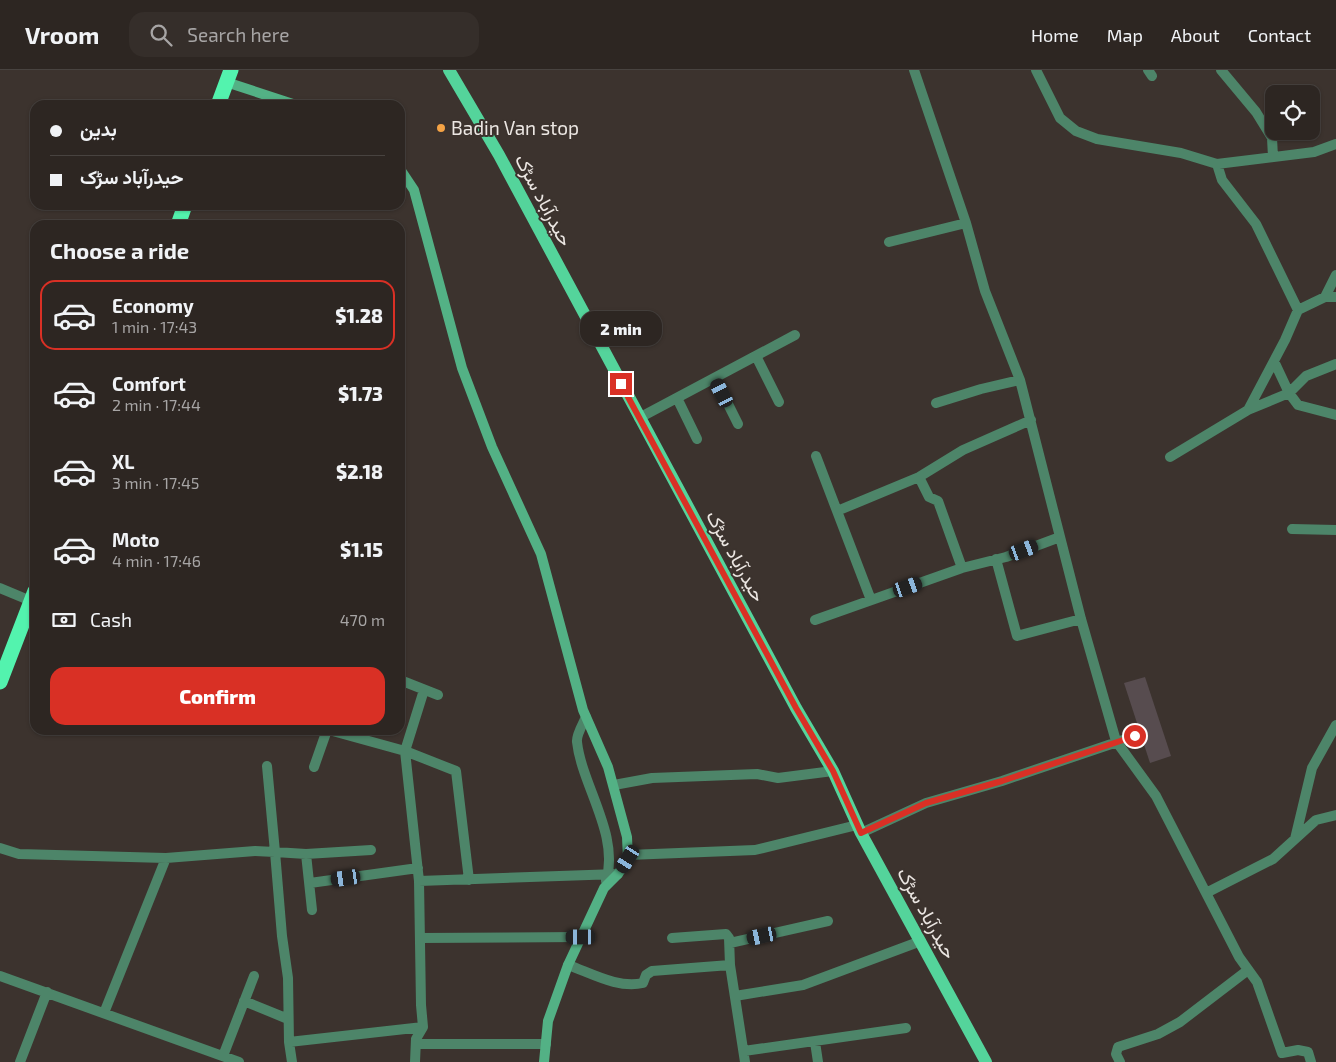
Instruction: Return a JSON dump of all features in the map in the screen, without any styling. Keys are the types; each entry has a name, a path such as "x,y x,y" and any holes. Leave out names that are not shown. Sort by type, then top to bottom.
{"highway":[{"path":"220,100 228,76"},
{"path":"0,682 30,604"}],"main road":[{"name":"حیدرآباد سڑک","path":"449,70 499,155 796,708 833,771 859,829 986,1062"}],"street":[{"path":"914,70 966,223 985,291 1020,380 1081,619 1116,741 1156,796 1208,892 1239,957 1257,982 1282,1053 1298,1050 1308,1052 1311,1062"},
{"path":"1036,70 1060,118 1076,132 1097,140 1181,153 1217,164 1314,152 1336,144"},
{"path":"1221,70 1256,112 1272,138 1273,157"},
{"path":"228,76 284,100"},
{"path":"1217,164 1222,180 1256,224 1298,310"},
{"path":"405,176 414,190 462,368 492,447 541,554 586,717 614,785 627,837 628,859 604,888 568,965 548,1021 544,1062"},
{"path":"889,242 966,223"},
{"path":"1325,297 1336,276"},
{"path":"1248,410 1298,310 1325,297 1336,297"},
{"path":"639,418 795,335"},
{"path":"756,356 779,402"},
{"path":"1274,361 1289,393 1298,405 1303,408 1336,415"},
{"path":"1170,457 1248,410 1289,393 1306,376 1336,364"},
{"path":"715,378 738,424"},
{"path":"936,404 981,389 1020,380"},
{"path":"676,398 697,439"},
{"path":"837,511 919,477 963,450 1030,420"},
{"path":"816,456 871,600"},
{"path":"919,477 929,497 938,501 962,568"},
{"path":"1292,529 1336,530"},
{"path":"815,620 962,568 996,559 1060,537"},
{"path":"996,559 1017,636 1081,619"},
{"path":"0,588 30,595"},
{"path":"405,682 438,695"},
{"path":"415,1062 416,1044 423,1027 420,881 406,751 424,690"},
{"path":"586,717 577,740 605,834 613,875"},
{"path":"1294,839 1312,768 1335,729"},
{"path":"314,767 326,735"},
{"path":"347,735 406,751 456,771 469,880"},
{"path":"628,855 756,850 859,829 926,803 1002,781 1135,736"},
{"path":"267,766 288,978 288,1042 292,1062"},
{"path":"614,785 652,778 756,774 778,778 833,771"},
{"path":"1208,892 1273,859 1316,820 1336,815"},
{"path":"0,848 19,854 166,858 255,851 306,854 371,850"},
{"path":"306,854 312,910"},
{"path":"104,1013 166,858"},
{"path":"310,883 418,868"},
{"path":"420,881 613,875"},
{"path":"730,943 828,922"},
{"path":"672,938 726,934 730,943 730,965 744,1057 815,1042 906,1028"},
{"path":"420,938 581,937"},
{"path":"735,996 803,985 921,941"},
{"path":"568,965 619,983 637,985 643,983 646,976 652,970 730,965"},
{"path":"1120,1062 1116,1054 1118,1047 1158,1034 1180,1022 1248,970"},
{"path":"0,976 239,1062"},
{"path":"223,1056 254,976"},
{"path":"20,1062 47,992"},
{"path":"244,1001 288,1019"},
{"path":"288,1042 423,1027"},
{"path":"815,1042 818,1062"},
{"path":"416,1044 546,1044"}],"building":[{"path":"1145,677 1171,756 1150,763 1124,683"}],"place":[{"name":"Badin Van stop","path":"441,128"}],"route":[{"path":"621,384 796,708 833,771 861,833 926,803 1002,781 1135,736"}]}
